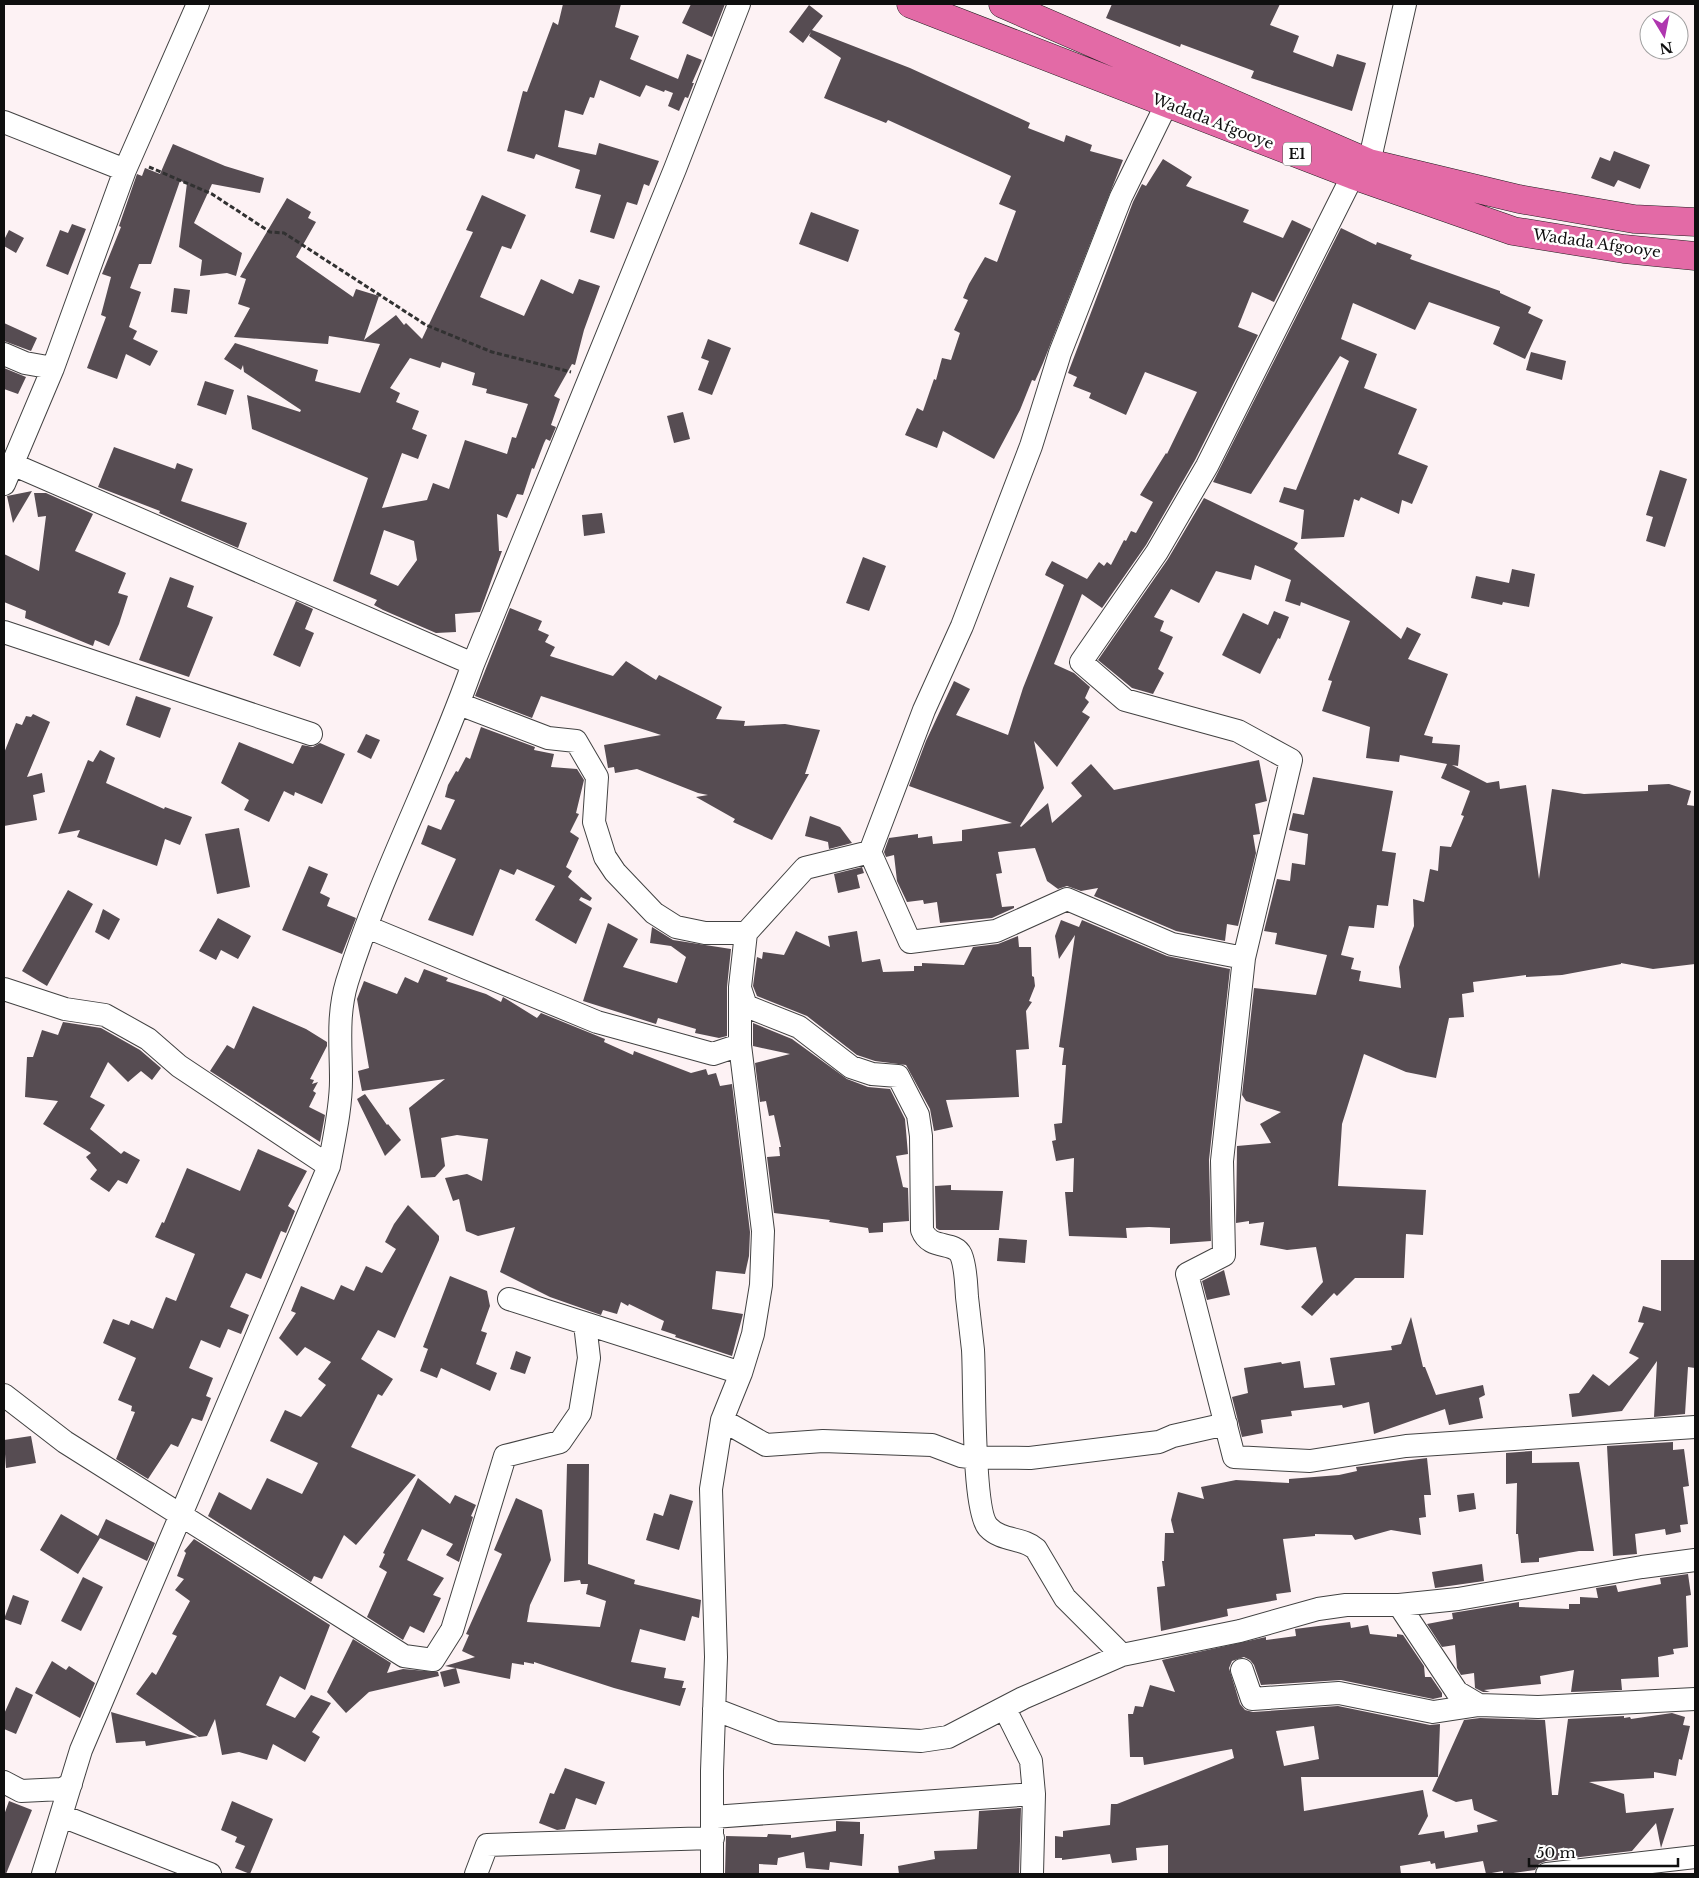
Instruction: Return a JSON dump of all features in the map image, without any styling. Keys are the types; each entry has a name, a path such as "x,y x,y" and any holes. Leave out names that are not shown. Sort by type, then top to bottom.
{"highway":[{"name":"Wadada Afgooye","path":"911,4 1167,103 1361,169 1634,219 1695,222"},
{"name":"Wadada Afgooye","path":"1003,4 1361,169 1513,232 1624,249 1695,256"}],"street":[{"path":"198,4 126,170 53,368 10,459 473,664"},
{"path":"43,1874 81,1750 329,1166 338,1120 342,1081 340,1012 347,982 367,927 459,704 473,664 588,376 675,169 738,4"},
{"path":"1405,4 1361,169 1207,466 1157,552 1081,662 1125,700 1238,731 1292,760 1244,958 1222,1161 1224,1255 1187,1274 1234,1457 1310,1461 1406,1446 1695,1427"},
{"path":"1167,103 1121,197 1103,241 1060,353 1031,446 962,626 924,710 870,852 910,942 996,931 1067,899 1172,944 1244,958"},
{"path":"4,122 126,170"},
{"path":"4,354 25,363 53,368"},
{"path":"4,632 311,734"},
{"path":"459,704 548,738 576,741 597,777 594,822 605,857 615,872 654,913 676,927 705,934 746,933"},
{"path":"712,1874 716,1657 711,1489 722,1420 741,1373 753,1334 761,1285 763,1230 740,1045 740,987 746,933 805,868 870,852"},
{"path":"367,927 597,1022 713,1054 740,1045"},
{"path":"740,987 746,1006 799,1027 851,1067 872,1074 898,1076 918,1115 921,1136 922,1230 925,1238 931,1243 953,1248 960,1253 964,1268 973,1350 976,1457 982,1517 988,1527 1001,1537 1032,1545 1065,1598 1122,1655"},
{"path":"4,989 65,1009 105,1015 148,1038 179,1066 329,1166"},
{"path":"509,1299 741,1373"},
{"path":"4,1395 65,1442 404,1656 433,1660 452,1630 505,1456 560,1442 580,1413 590,1358 586,1324"},
{"path":"722,1420 766,1445 823,1441 932,1445 961,1456 1030,1458 1159,1442 1226,1424"},
{"path":"714,1710 776,1733 921,1741 948,1737 1023,1698 1122,1655 1240,1631 1318,1609 1346,1605 1399,1606 1458,1599 1642,1567 1695,1560"},
{"path":"1399,1606 1457,1692 1479,1705"},
{"path":"1242,1670 1252,1699 1339,1693 1433,1712 1479,1705 1538,1707 1695,1699"},
{"path":"1005,1708 1031,1761 1034,1794 1032,1874"},
{"path":"4,1782 21,1791 62,1789 71,1784"},
{"path":"476,1874 487,1845 713,1827 1034,1794"},
{"path":"62,1816 210,1874"},
{"path":"1547,1874 1695,1857"},
{"path":"1695,1869 1695,1874"}],"path":[{"path":"126,170 142,164 212,194 270,232 284,233 426,325 492,352 588,376"}],"building":[{"path":"563,4 621,4 615,27 639,36 630,59 678,79 687,54 702,60 688,98 685,97 679,111 668,106 673,93 665,90 664,92 646,85 640,97 600,80 594,98 590,97 583,115 565,110 558,147 596,155 599,143 659,161 649,186 644,184 637,205 627,202 614,239 590,232 601,195 575,188 580,170 536,154 534,159 507,151 523,91 527,92 553,22 558,25"},
{"path":"691,4 725,4 712,37 682,23"},
{"path":"1112,4 1280,4 1270,25 1299,36 1293,52 1333,67 1337,54 1366,63 1352,111 1251,78 1254,71 1181,44 1180,47 1106,18"},
{"path":"809,5 823,16 812,30 910,68 1030,123 1028,128 1064,142 1066,135 1092,145 1090,151 1123,160 1043,363 1035,381 1032,380 1020,410 994,459 943,431 937,448 905,435 917,408 923,411 934,379 936,380 942,358 951,360 960,333 954,330 968,300 963,298 969,284 985,257 997,262 1016,211 999,204 1011,176 888,120 886,123 824,98 841,58 809,36 811,32 803,43 789,32"},
{"path":"173,144 225,166 264,178 260,193 212,184 194,223 242,253 236,276 227,273 200,276 202,260 179,247 187,183 180,181 151,264 139,264 130,288 141,292 129,327 137,331 133,339 158,351 150,366 126,354 117,379 87,368 106,317 101,315 111,277 102,274 121,227 119,226 137,174 142,176 145,168 160,174"},
{"path":"1614,151 1650,165 1640,189 1618,180 1614,187 1591,178 1600,157 1610,161"},
{"path":"1163,159 1192,177 1186,186 1249,210 1243,222 1283,238 1292,220 1311,229 1274,302 1252,292 1238,327 1258,335 1195,460 1146,545 1102,608 1082,594 1054,664 1074,673 1090,687 1085,698 1089,702 1082,712 1090,717 1057,767 1034,741 1044,788 1020,826 1048,803 1052,823 1082,796 1071,783 1091,764 1114,790 1259,760 1267,801 1255,804 1260,834 1253,835 1256,853 1238,926 1227,924 1225,941 1176,931 1094,896 1098,888 1081,891 1067,886 1058,889 1047,881 1035,848 998,852 1002,873 996,874 1002,907 1014,906 1014,908 992,918 940,923 937,902 924,904 923,900 907,902 897,881 894,855 886,857 884,852 889,838 918,834 918,838 932,836 933,844 962,841 962,830 1012,823 909,786 926,741 954,681 970,689 956,715 1008,735 1023,688 1064,585 1045,575 1047,570 1052,561 1087,579 1099,562 1104,566 1107,562 1111,565 1131,531 1136,533 1153,502 1140,495 1167,454 1197,392 1145,372 1126,415 1089,398 1091,393 1073,386 1077,377 1068,373 1133,202 1142,184 1146,186"},
{"path":"482,195 526,215 511,249 502,246 480,297 524,316 541,279 573,294 579,279 600,286 584,330 575,365 572,364 554,396 560,399 551,425 556,427 550,441 546,439 534,469 532,468 523,495 517,494 507,518 497,514 499,551 502,551 480,612 455,614 456,632 436,633 383,610 374,605 377,600 333,581 368,478 252,429 247,395 300,412 301,410 244,372 243,365 241,370 224,359 235,343 318,370 315,381 360,393 380,344 329,336 328,344 234,337 250,308 238,304 246,279 240,277 287,198 311,212 308,218 316,222 296,257 353,297 356,289 379,296 364,340 396,315 404,325 406,323 422,339 473,232 466,230","holes":["410,358 440,368 442,362 475,373 472,385 487,389 486,393 528,404 516,438 512,437 507,454 465,440 449,489 433,483 427,500 382,508 402,453 418,459 427,435 412,429 419,411 396,402 400,393 390,388","384,530 414,541 417,560 398,586 370,574"]},
{"path":"811,212 859,230 848,262 799,244"},
{"path":"72,224 86,229 68,275 46,266 60,230 68,233"},
{"path":"1341,228 1376,245 1377,242 1412,255 1410,259 1500,291 1500,293 1531,307 1528,313 1543,320 1525,359 1493,344 1500,327 1429,302 1415,330 1353,303 1341,339 1377,354 1364,388 1417,409 1398,454 1428,466 1412,504 1402,500 1399,514 1361,497 1359,501 1354,499 1344,537 1301,539 1304,510 1279,502 1284,487 1296,490 1349,361 1340,356 1251,494 1213,482"},
{"path":"9,230 24,238 16,253 4,246 4,240"},
{"path":"174,288 190,290 187,314 171,312"},
{"path":"4,323 37,338 31,351 4,341"},
{"path":"708,339 731,348 712,395 698,390 709,361 701,358"},
{"path":"1531,352 1566,361 1562,380 1526,370"},
{"path":"4,368 26,377 18,394 4,389"},
{"path":"205,381 234,390 226,415 197,405"},
{"path":"683,412 690,439 674,443 667,416"},
{"path":"114,447 175,469 177,463 193,469 181,501 247,523 238,548 159,513 160,511 98,487"},
{"path":"1660,470 1687,479 1665,547 1646,541 1653,517 1646,515"},
{"path":"32,491 13,523 7,496"},
{"path":"34,493 46,493 93,514 75,551 126,573 118,593 128,596 119,624 109,646 95,640 93,646 25,618 26,611 4,602 4,554 39,571 46,516 38,517"},
{"path":"1204,498 1298,543 1294,549 1401,639 1407,627 1421,634 1408,659 1448,674 1424,735 1433,737 1432,743 1460,745 1458,766 1452,765 1487,783 1499,781 1500,789 1526,785 1539,879 1552,789 1584,794 1648,791 1648,785 1669,784 1691,791 1687,805 1695,806 1695,964 1653,969 1621,963 1562,975 1526,977 1526,975 1473,982 1474,992 1462,994 1464,1017 1449,1018 1436,1078 1406,1072 1364,1054 1342,1124 1338,1186 1426,1190 1423,1235 1406,1234 1404,1278 1355,1278 1337,1296 1334,1293 1312,1316 1301,1307 1323,1282 1316,1247 1287,1250 1260,1245 1264,1222 1249,1224 1249,1221 1236,1223 1237,1146 1271,1143 1260,1124 1281,1112 1246,1101 1242,1095 1254,988 1316,995 1327,955 1275,944 1277,933 1264,931 1277,879 1290,881 1292,863 1305,865 1308,834 1289,830 1293,813 1304,815 1313,777 1393,791 1382,851 1396,853 1388,906 1377,905 1374,928 1349,926 1341,955 1354,958 1351,969 1361,971 1359,981 1401,988 1399,967 1414,926 1413,899 1424,902 1430,869 1438,871 1440,846 1451,847 1464,816 1461,815 1470,791 1441,778 1447,764 1400,755 1399,762 1366,758 1370,727 1322,711 1332,681 1328,680 1350,621 1301,602 1300,606 1285,601 1291,580 1255,565 1251,580 1216,571 1199,603 1171,589 1154,617 1164,621 1160,631 1173,637 1158,669 1164,673 1153,694 1132,688 1098,660 1168,559"},
{"path":"602,513 605,533 584,536 582,515"},
{"path":"863,557 886,566 869,611 846,603"},
{"path":"1512,569 1535,574 1529,607 1503,602 1502,605 1471,598 1476,576 1509,583"},
{"path":"170,577 194,586 187,607 213,617 189,677 139,660"},
{"path":"296,601 313,609 305,629 314,633 300,667 273,655"},
{"path":"510,608 542,621 538,630 549,635 545,642 555,647 550,656 613,676 626,661 656,680 659,675 722,707 716,719 745,721 744,726 785,724 820,730 805,774 809,774 772,840 733,822 735,819 696,797 708,795 698,793 637,769 615,773 614,767 608,768 604,745 661,735 541,696 532,718 475,696"},
{"path":"1274,611 1289,617 1280,639 1278,638 1260,674 1222,655 1243,613 1268,625"},
{"path":"136,696 171,708 160,738 126,725"},
{"path":"33,714 50,722 27,777 42,773 45,792 33,795 37,820 4,826 4,753 16,723 22,725 26,716 31,717"},
{"path":"481,727 535,747 534,750 554,754 551,767 577,769 584,780 576,813 579,814 570,832 579,838 566,867 572,871 568,877 592,898 590,901 581,897 579,900 592,908 576,944 535,920 555,886 517,869 514,875 500,869 473,936 428,920 456,859 421,844 428,825 441,830 455,800 445,797 448,785 466,757 470,759"},
{"path":"366,734 380,740 371,759 357,752"},
{"path":"239,742 293,764 302,745 313,747 320,743 345,754 322,804 295,792 294,796 284,791 269,822 244,810 249,800 221,783"},
{"path":"100,750 115,758 106,783 164,809 165,807 192,817 180,845 165,839 157,866 77,837 80,830 58,834 88,760 93,762"},
{"path":"810,816 840,827 852,843 829,849 828,842 805,836"},
{"path":"239,828 250,887 217,894 205,834"},
{"path":"309,866 328,874 320,893 330,898 327,906 356,918 342,954 282,930"},
{"path":"862,867 864,873 857,875 860,888 838,893 834,874"},
{"path":"68,890 93,904 47,986 22,971"},
{"path":"103,909 120,919 109,940 95,932"},
{"path":"218,918 251,936 238,959 221,950 216,960 199,951"},
{"path":"1061,920 1079,927 1082,920 1167,956 1230,969 1209,1160 1211,1241 1170,1244 1170,1228 1149,1227 1126,1228 1127,1238 1069,1236 1065,1192 1073,1192 1074,1158 1056,1161 1052,1141 1056,1140 1054,1124 1062,1123 1066,1065 1062,1065 1064,1048 1059,1047 1075,935 1059,959 1055,936"},
{"path":"608,923 638,939 623,967 677,983 686,957 671,946 650,943 652,927 673,940 731,949 727,987 727,1036 719,1038 695,1033 696,1029 658,1018 656,1024 583,1001"},
{"path":"796,931 830,947 828,936 857,931 862,962 880,959 883,972 914,971 914,966 922,966 922,963 964,965 973,947 998,944 1018,936 1019,947 1031,947 1032,976 1034,977 1035,986 1029,1001 1032,1002 1026,1011 1029,1049 1016,1050 1019,1097 946,1100 953,1127 934,1131 930,1109 906,1065 875,1061 857,1055 807,1016 757,996 753,986 757,957 762,959 763,952 784,955"},
{"path":"424,969 448,978 446,981 486,994 501,1002 503,997 537,1018 541,1013 605,1039 604,1042 633,1055 634,1051 691,1073 706,1069 708,1075 716,1073 720,1086 732,1084 750,1232 749,1256 745,1274 716,1271 712,1309 743,1314 732,1356 675,1337 676,1335 661,1330 664,1321 629,1304 628,1306 621,1302 617,1314 603,1310 601,1315 550,1297 500,1272 515,1227 478,1236 466,1231 459,1199 453,1201 445,1178 467,1174 482,1181 488,1139 457,1135 441,1138 445,1166 435,1177 421,1178 409,1108 445,1079 362,1091 358,1071 369,1068 357,999 364,981 397,994 405,977 418,983"},
{"path":"253,1006 306,1029 327,1042 327,1046 310,1079 314,1080 312,1084 318,1082 313,1091 316,1093 309,1107 325,1115 320,1142 210,1071 227,1045 234,1049"},
{"path":"63,1022 101,1028 140,1050 161,1068 152,1080 141,1071 128,1082 108,1062 90,1097 105,1105 90,1129 121,1154 124,1151 140,1160 127,1184 118,1180 109,1192 90,1179 97,1170 86,1157 91,1153 43,1124 58,1101 25,1097 27,1057 33,1057 42,1030 58,1035"},
{"path":"753,1023 792,1039 847,1079 868,1087 890,1089 905,1119 908,1154 896,1156 903,1187 908,1188 909,1221 883,1223 883,1232 869,1233 868,1228 829,1222 830,1220 774,1213 767,1157 780,1156 779,1147 781,1147 774,1115 769,1116 766,1101 760,1102 755,1063 790,1054 753,1046"},
{"path":"365,1094 387,1125 401,1140 385,1156 357,1099"},
{"path":"258,1149 307,1171 288,1206 295,1211 286,1233 281,1231 261,1279 246,1273 230,1307 249,1315 241,1334 228,1329 220,1348 201,1340 189,1368 213,1378 206,1396 211,1398 202,1421 192,1418 178,1447 171,1444 148,1479 116,1459 135,1412 131,1411 132,1406 118,1400 136,1358 103,1343 113,1319 129,1325 131,1320 153,1329 166,1297 176,1301 195,1254 155,1237 162,1222 164,1223 187,1168 240,1191"},
{"path":"951,1185 951,1190 1003,1191 999,1230 939,1230 936,1228 935,1186"},
{"path":"408,1205 439,1236 439,1240 395,1338 378,1330 361,1359 393,1379 382,1396 378,1394 351,1447 416,1475 356,1545 344,1535 322,1579 314,1576 311,1582 208,1516 219,1492 251,1510 267,1478 302,1494 318,1463 270,1441 285,1410 301,1417 326,1385 318,1379 331,1362 305,1347 297,1356 279,1338 296,1313 291,1311 301,1286 334,1300 341,1285 354,1291 366,1266 382,1273 396,1249 385,1242 394,1224"},
{"path":"999,1238 1027,1240 1025,1263 997,1261"},
{"path":"1661,1260 1695,1260 1695,1368 1688,1367 1685,1414 1654,1417 1657,1361 1622,1411 1572,1417 1569,1394 1579,1393 1593,1374 1609,1386 1639,1358 1629,1353 1644,1323 1638,1322 1643,1306 1661,1311"},
{"path":"1224,1270 1230,1295 1207,1300 1202,1281"},
{"path":"450,1276 487,1291 490,1306 481,1331 487,1333 476,1364 497,1373 490,1391 441,1368 437,1378 420,1371 428,1349 423,1347"},
{"path":"1411,1317 1423,1367 1425,1367 1436,1395 1483,1385 1485,1395 1479,1398 1483,1418 1449,1425 1445,1409 1374,1434 1369,1402 1343,1408 1342,1405 1291,1411 1292,1416 1261,1420 1263,1433 1242,1437 1232,1397 1248,1393 1244,1368 1300,1361 1304,1388 1335,1385 1330,1358 1392,1350 1391,1346 1401,1344"},
{"path":"516,1351 531,1357 525,1374 510,1369"},
{"path":"31,1436 36,1463 6,1468 4,1440"},
{"path":"1673,1442 1673,1450 1684,1449 1689,1486 1683,1487 1688,1524 1680,1525 1681,1532 1666,1535 1665,1529 1635,1534 1637,1554 1613,1556 1607,1446"},
{"path":"1532,1451 1532,1463 1579,1462 1594,1551 1579,1551 1539,1558 1539,1562 1521,1563 1518,1534 1516,1534 1517,1483 1506,1484 1506,1453"},
{"path":"1427,1458 1431,1495 1424,1495 1426,1517 1419,1518 1421,1535 1391,1530 1355,1540 1352,1535 1315,1534 1315,1536 1283,1539 1291,1592 1276,1594 1277,1600 1227,1609 1228,1616 1161,1631 1157,1587 1165,1586 1162,1561 1164,1561 1165,1533 1174,1533 1171,1520 1178,1492 1204,1499 1201,1487 1236,1480 1289,1483 1289,1479 1339,1475 1357,1471 1356,1467"},
{"path":"567,1464 589,1464 588,1564 635,1580 634,1584 701,1600 699,1618 692,1616 685,1641 640,1629 631,1662 666,1668 664,1678 684,1681 682,1688 686,1688 680,1706 614,1688 534,1662 534,1664 524,1662 524,1665 512,1663 510,1679 445,1666 475,1657 462,1651 469,1635 466,1634 502,1554 494,1550 516,1498 542,1510 551,1560 530,1605 527,1622 600,1627 606,1601 586,1594 588,1584 581,1584 580,1580 564,1582"},
{"path":"418,1478 450,1504 455,1495 476,1505 471,1516 473,1517 459,1562 446,1555 453,1544 422,1529 407,1560 444,1578 433,1595 441,1598 424,1633 410,1626 403,1640 367,1617 387,1572 379,1567 385,1554 383,1553"},
{"path":"1474,1493 1476,1509 1459,1512 1457,1495"},
{"path":"670,1494 693,1501 679,1550 646,1540 654,1513 663,1516"},
{"path":"61,1514 98,1536 106,1519 155,1543 147,1561 100,1538 78,1574 40,1550"},
{"path":"194,1539 330,1625 305,1690 280,1676 266,1705 295,1718 311,1695 331,1703 312,1732 320,1737 305,1762 273,1744 267,1760 239,1752 222,1755 215,1719 207,1736 199,1737 136,1694 152,1672 156,1675 177,1636 172,1634 190,1601 175,1590 184,1579 177,1576 186,1553 184,1551"},
{"path":"1482,1564 1484,1581 1435,1588 1432,1572"},
{"path":"1688,1574 1691,1595 1686,1596 1688,1647 1673,1649 1674,1654 1658,1657 1659,1677 1621,1679 1622,1690 1571,1692 1574,1670 1540,1676 1541,1684 1484,1690 1490,1692 1483,1692 1475,1688 1474,1673 1461,1675 1457,1668 1455,1645 1442,1647 1427,1624 1453,1619 1452,1613 1519,1602 1519,1607 1569,1609 1569,1604 1580,1604 1580,1597 1598,1598 1596,1588 1616,1585 1618,1592 1661,1584 1660,1578"},
{"path":"83,1577 103,1587 81,1631 61,1621"},
{"path":"13,1595 29,1601 21,1625 4,1619"},
{"path":"1350,1622 1351,1628 1368,1625 1370,1634 1397,1637 1397,1634 1403,1635 1424,1666 1425,1677 1431,1677 1442,1693 1442,1697 1433,1699 1341,1680 1261,1685 1254,1665 1250,1660 1244,1657 1232,1661 1229,1668 1240,1704 1245,1710 1253,1712 1338,1706 1430,1725 1440,1724 1438,1777 1301,1777 1304,1811 1423,1790 1428,1816 1418,1835 1444,1831 1445,1838 1478,1832 1477,1825 1498,1821 1474,1810 1472,1799 1456,1802 1432,1791 1464,1720 1480,1718 1545,1720 1552,1795 1558,1795 1568,1719 1624,1716 1624,1718 1630,1717 1631,1719 1672,1713 1685,1717 1683,1725 1690,1726 1682,1760 1679,1759 1676,1776 1654,1772 1654,1778 1589,1782 1624,1794 1626,1813 1674,1808 1661,1848 1656,1823 1632,1851 1546,1861 1539,1864 1535,1870 1506,1874 1503,1874 1503,1871 1486,1874 1483,1861 1436,1869 1435,1863 1431,1864 1430,1861 1400,1866 1401,1874 1168,1874 1168,1845 1136,1848 1137,1860 1112,1863 1110,1854 1062,1860 1062,1858 1055,1858 1055,1836 1063,1837 1063,1831 1110,1825 1111,1804 1117,1804 1234,1758 1232,1749 1144,1765 1143,1757 1130,1757 1128,1714 1133,1714 1135,1706 1143,1707 1150,1685 1175,1692 1162,1660 1266,1637 1266,1640 1296,1636 1295,1629","holes":["1314,1726 1319,1759 1284,1766 1276,1731"]},
{"path":"353,1639 391,1663 387,1673 403,1669 438,1672 439,1676 369,1692 346,1713 327,1692"},
{"path":"52,1661 66,1670 69,1666 95,1683 80,1718 35,1693"},
{"path":"456,1668 460,1683 444,1687 440,1672"},
{"path":"16,1687 33,1695 16,1734 4,1729 4,1714"},
{"path":"111,1712 198,1737 146,1746 145,1741 116,1743"},
{"path":"565,1768 605,1782 596,1805 576,1798 565,1829 557,1830 539,1823 550,1793 554,1794"},
{"path":"9,1801 32,1810 6,1874 4,1874 4,1815"},
{"path":"232,1801 273,1819 250,1874 235,1868 245,1846 235,1842 237,1837 221,1830"},
{"path":"1021,1808 1019,1874 899,1874 898,1866 935,1859 934,1851 977,1849 979,1811"},
{"path":"836,1821 860,1822 860,1834 864,1834 862,1866 830,1862 829,1870 806,1868 804,1852 778,1858 777,1865 759,1864 759,1874 725,1874 726,1836 767,1837 768,1834 791,1835 791,1838 836,1831"}]}
